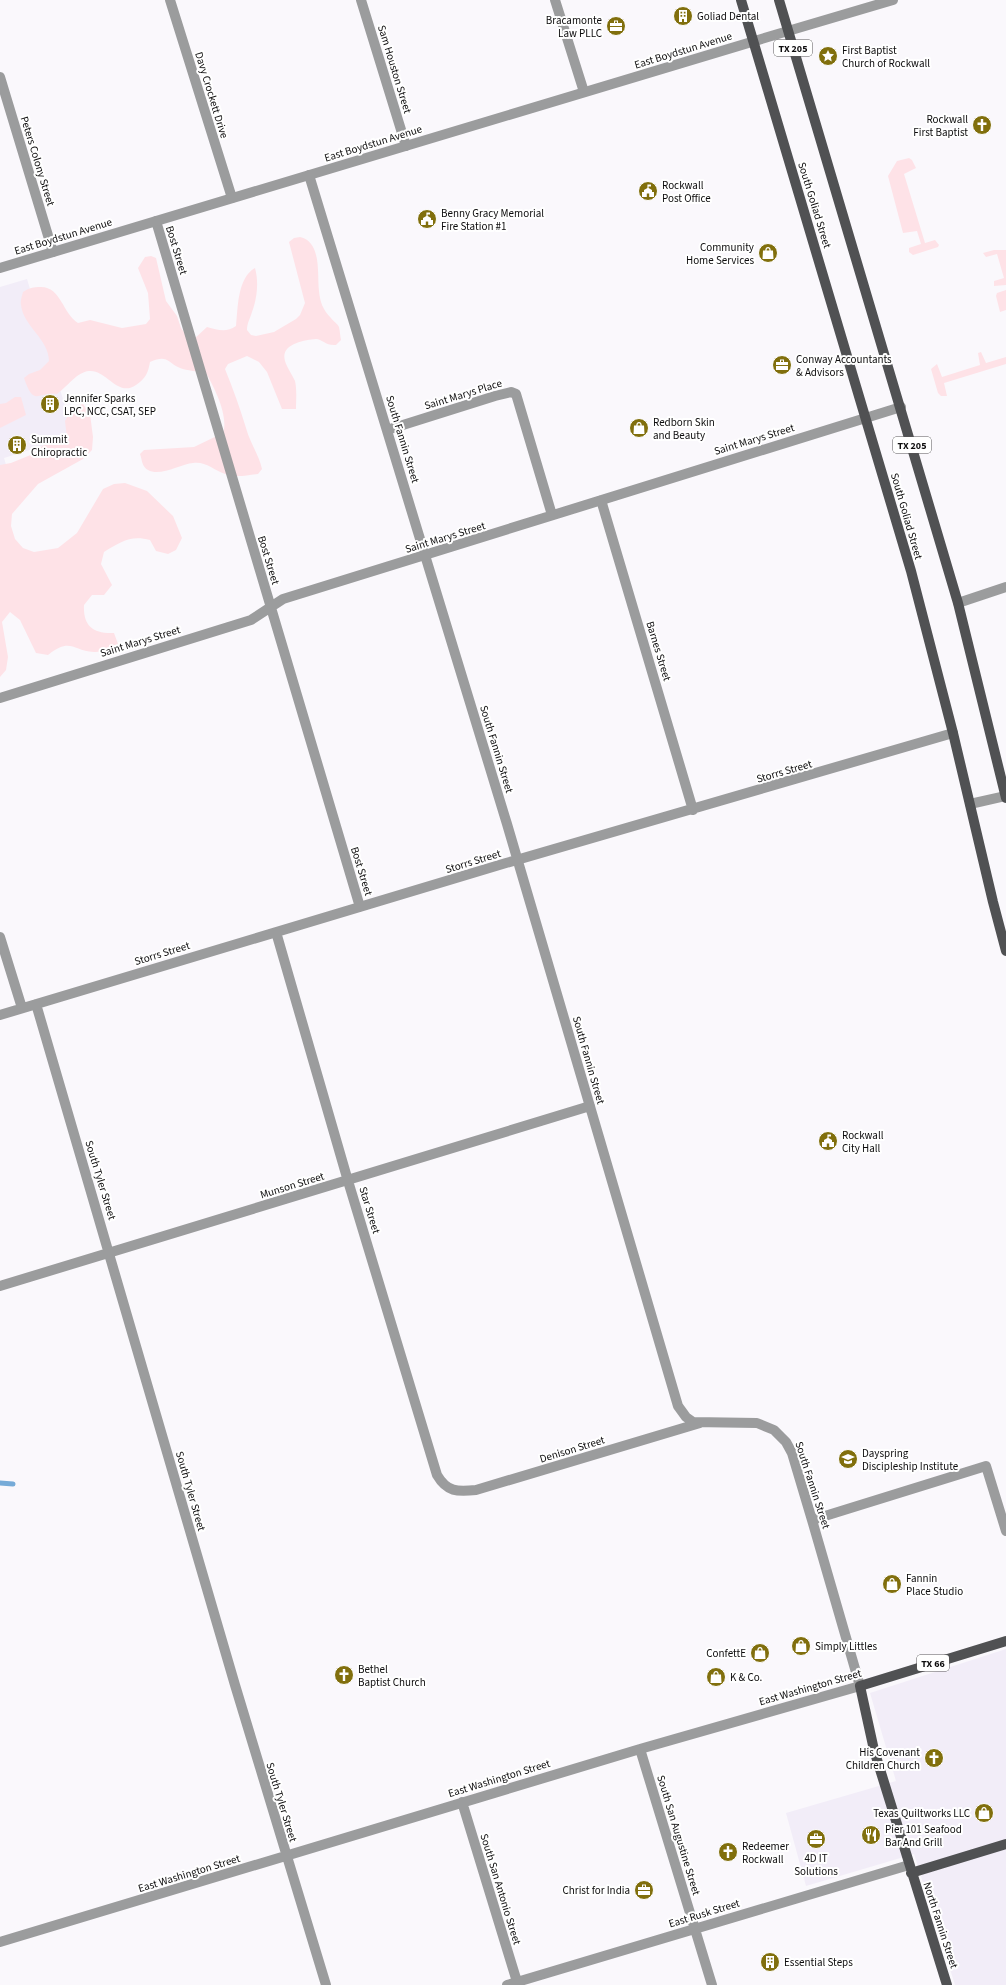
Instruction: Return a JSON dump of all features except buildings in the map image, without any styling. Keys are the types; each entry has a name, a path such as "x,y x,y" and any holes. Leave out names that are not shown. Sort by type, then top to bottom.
{"main road":[{"name":"South Goliad Street","path":"740,0 866,417 911,572 953,733 1006,951"},
{"name":"TX 205","path":"779,0 958,603 1006,797"},
{"name":"East Washington Street","path":"860,1686 1006,1641"},
{"name":"South Fannin Street","path":"860,1686 874,1750 910,1869"},
{"name":"East Rusk Street","path":"910,1869 1006,1844"},
{"name":"North Fannin Street","path":"910,1869 947,1985"}],"street":[{"name":"Davy Crockett Drive","path":"170,0 232,198"},
{"name":"Sam Houston Street","path":"361,0 406,146"},
{"path":"555,0 584,92"},
{"name":"East Boydstun Avenue","path":"0,268 893,0"},
{"name":"Peters Colony Street","path":"0,77 53,252"},
{"name":"South Fannin Street","path":"309,175 518,860 678,1406 693,1422 757,1423 766,1425 780,1435 786,1442 792,1453 860,1686"},
{"name":"Bost Street","path":"156,221 360,907"},
{"name":"Saint Marys Place","path":"387,430 495,396 510,392 516,394 552,515"},
{"name":"Saint Marys Street","path":"0,698 251,620 283,599 901,407"},
{"name":"Barnes Street","path":"601,500 693,810"},
{"path":"958,603 1006,587"},
{"name":"Storrs Street","path":"0,1015 518,860 953,733"},
{"path":"970,804 1006,797"},
{"name":"Star Street","path":"276,932 348,1180 437,1475 442,1484 450,1490"},
{"path":"0,937 22,1008"},
{"name":"South Tyler Street","path":"36,1004 286,1857 326,1985"},
{"name":"Munson Street","path":"0,1286 590,1106"},
{"name":"Denison Street","path":"450,1490 462,1492 476,1490 700,1423"},
{"path":"812,1520 986,1466 1006,1531"},
{"name":"East Washington Street","path":"0,1942 640,1749 860,1686"},
{"name":"South San Augustine Street","path":"640,1749 712,1985"},
{"name":"South San Antonio Street","path":"462,1802 514,1984"},
{"name":"East Rusk Street","path":"514,1984 695,1928 910,1869"}],"shaded area":[{"path":"909,158 912,160 916,168 904,174 925,243 935,240 939,245 938,247 913,255 909,252 909,248 921,244 917,231 903,233 888,176 897,161"},
{"path":"300,237 307,240 312,245 315,252 321,302 326,312 338,326 341,340 336,345 333,345 318,339 305,340 294,344 286,351 284,355 285,361 296,384 296,409 282,409 267,372 259,362 247,356 228,364 225,369 261,464 262,469 258,474 233,476 202,463 188,464 158,472 148,470 143,465 140,454 144,450 194,447 223,433 224,418 220,402 206,373 183,369 164,359 160,359 150,362 144,378 130,388 118,386 101,374 89,371 80,374 57,394 36,396 30,392 27,387 24,378 29,374 40,370 49,361 45,346 26,320 23,313 21,300 23,292 36,287 48,288 58,296 69,314 78,323 90,320 122,328 146,324 150,319 148,293 138,268 145,257 151,256 156,258 166,301 177,316 181,328 188,338 194,339 207,327 218,330 229,330 236,326 238,303 242,286 249,273 255,268 257,279 256,296 247,330 251,335 256,336 274,332 300,315 305,303 289,242 294,238"},
{"path":"994,250 1006,250 1006,285 994,286 994,281 1004,278 997,254 986,257 983,253"},
{"path":"27,279 74,436 4,458 12,485 0,488 0,287"},
{"path":"1006,290 1006,310 1000,312 996,296 997,293"},
{"path":"981,352 986,363 1006,357 1006,364 944,383 947,396 941,396 938,393 931,369 937,364 942,377 980,365 978,353"},
{"path":"15,397 21,397 26,415 0,428 0,404 6,403"},
{"path":"83,404 90,414 93,437 92,450 83,459 38,484 12,514 11,526 15,539 23,548 34,552 58,548 77,533 103,489 114,484 125,483 147,491 173,516 182,538 176,550 168,554 156,551 150,540 137,538 121,542 104,552 101,564 112,585 104,595 92,595 84,605 84,612 88,623 95,630 114,633 118,644 106,650 94,652 67,646 62,647 48,655 36,653 20,620 10,612 2,622 8,657 6,670 0,677 0,465 11,463 33,454 42,446 67,438 65,421 72,408"},
{"path":"1006,1649 1006,1985 955,1985 914,1854 806,1886 786,1813 896,1781 870,1693"}],"waterway":[{"path":"0,1483 13,1484"}],"place":[{"name":"Goliad Dental","path":"683,16"},
{"name":"Bracamonte Law PLLC","path":"616,26"},
{"name":"First Baptist Church of Rockwall","path":"828,56"},
{"name":"Rockwall First Baptist","path":"982,125"},
{"name":"Rockwall Post Office","path":"648,191"},
{"name":"Benny Gracy Memorial Fire Station #1","path":"427,219"},
{"name":"Community Home Services","path":"768,253"},
{"name":"Conway Accountants & Advisors","path":"782,365"},
{"name":"Jennifer Sparks LPC, NCC, CSAT, SEP","path":"50,404"},
{"name":"Redborn Skin and Beauty","path":"639,428"},
{"name":"Summit Chiropractic","path":"17,445"},
{"name":"Rockwall City Hall","path":"828,1141"},
{"name":"Dayspring Discipleship Institute","path":"848,1459"},
{"name":"Fannin Place Studio","path":"892,1584"},
{"name":"Simply Littles","path":"801,1646"},
{"name":"ConfettE","path":"760,1653"},
{"name":"Bethel Baptist Church","path":"344,1675"},
{"name":"K & Co.","path":"716,1677"},
{"name":"His Covenant Children Church","path":"934,1758"},
{"name":"Texas Quiltworks LLC","path":"984,1813"},
{"name":"Pier 101 Seafood Bar And Grill","path":"871,1835"},
{"name":"4D IT Solutions","path":"816,1839"},
{"name":"Redeemer Rockwall","path":"728,1852"},
{"name":"Christ for India","path":"644,1890"},
{"name":"Essential Steps","path":"770,1962"}]}
